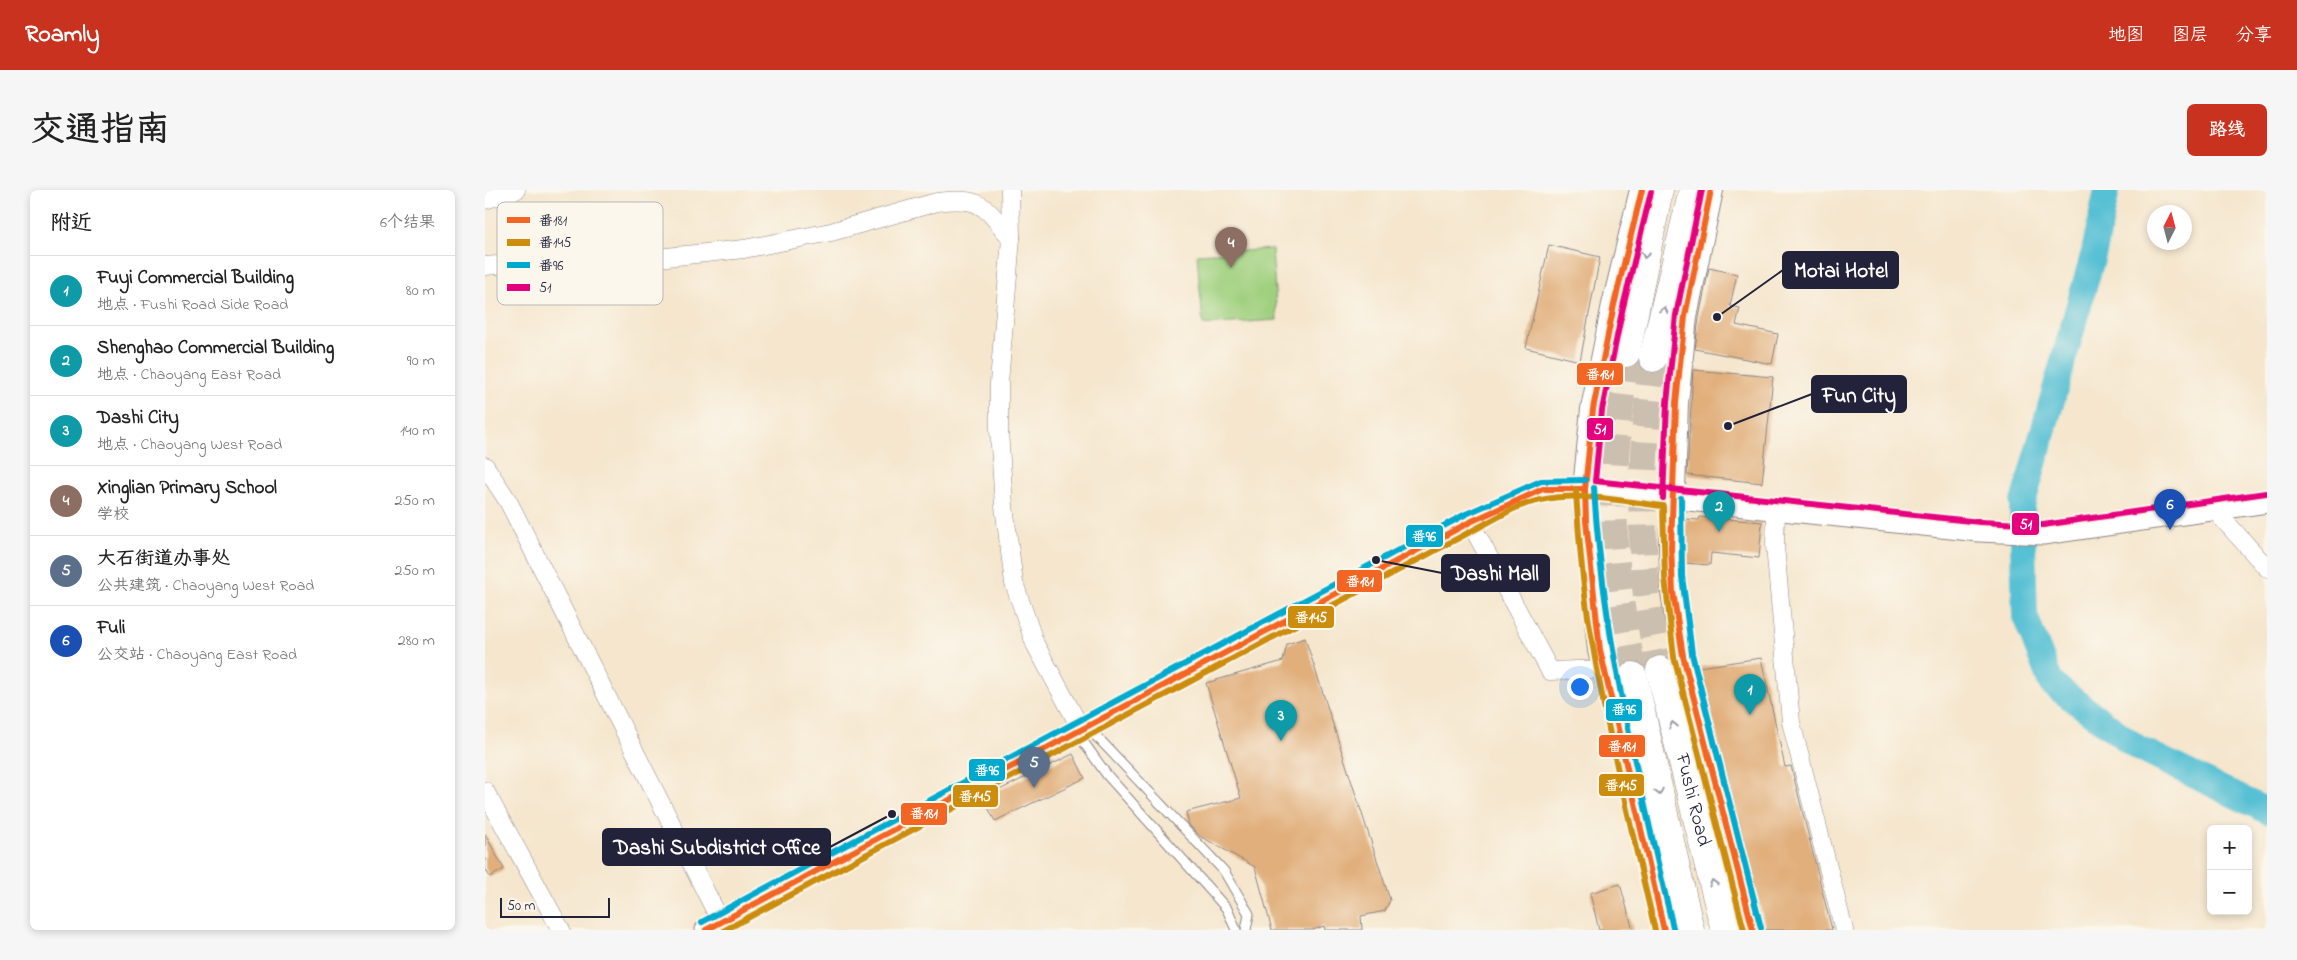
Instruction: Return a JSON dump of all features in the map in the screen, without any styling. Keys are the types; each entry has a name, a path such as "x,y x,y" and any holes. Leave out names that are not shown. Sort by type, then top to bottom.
{"highway":[{"path":"1625,354 1659,190"},
{"path":"1653,358 1693,190"},
{"name":"Fushi Road","path":"1660,670 1725,930"},
{"name":"Fushi Road","path":"1633,676 1689,930"}],"main road":[{"path":"1641,190 1614,305 1593,409 1585,489 1586,521 1594,598 1605,669 1664,930"},
{"path":"1711,190 1685,316 1676,403 1671,547 1677,624 1683,656 1753,930"}],"street":[{"path":"485,200 516,190"},
{"path":"1010,190 1011,238 999,383 999,430 1004,506 1013,582 1035,644 1079,731"},
{"path":"663,257 744,249 831,232 937,202 951,200 975,202 993,217 1011,238"},
{"path":"485,466 507,501 718,927 1470,522 1515,500 1543,489 1585,489 2001,532 2043,534 2267,502"},
{"path":"1776,509 1775,546 1791,722 1844,930"},
{"path":"2214,509 2267,568"},
{"path":"1470,522 1550,671 1605,669"},
{"path":"485,791 561,930"}],"lane":[{"path":"1236,930 1227,909 1107,774 1079,731 1089,730 1101,741 1225,871 1249,914 1246,930"}],"green space":[{"path":"1272,249 1277,320 1203,325 1197,254"}],"building":[{"path":"1549,245 1600,257 1580,361 1526,348"},
{"path":"1709,268 1737,274 1730,306 1740,308 1736,325 1778,334 1772,364 1695,349"},
{"path":"1693,370 1773,377 1762,483 1687,475"},
{"path":"1700,517 1762,522 1759,558 1711,553 1710,565 1685,563 1686,519 1699,520"},
{"path":"1305,638 1390,900 1385,911 1361,916 1362,930 1325,930 1324,926 1313,930 1272,930 1255,867 1200,836 1189,825 1186,812 1241,798 1206,683 1283,661 1287,644"},
{"path":"1761,658 1785,767 1791,766 1832,930 1766,930 1700,667"},
{"path":"1073,754 1085,778 995,821 983,798"},
{"path":"485,834 504,869 490,877 485,868"},
{"path":"1620,884 1633,930 1599,930 1590,893"}],"waterway":[{"path":"2107,190 2094,252 2022,506 2025,616 2051,683 2138,748 2267,811"}],"tunnel":[{"path":"1626,353 1619,408 1614,519 1618,587 1633,676"},
{"path":"1653,358 1647,410 1642,516 1647,594 1660,670"}],"transit line":[{"name":"番181","path":"1642,190 1614,305 1593,409 1585,489 1586,521 1600,650 1664,930"},
{"name":"51","path":"1663,498 1667,403 1676,315 1702,190"},
{"name":"番181","path":"1711,190 1685,316 1676,403 1671,547 1673,592 1683,656 1753,930"},
{"name":"51","path":"1651,192 1623,307 1602,410 1595,481 1980,522 2043,525 2266,493"},
{"name":"番96","path":"702,922 1466,514 1541,481 1585,480"},
{"name":"番96","path":"1594,488 1605,600 1614,655 1635,764 1673,928"},
{"name":"番181","path":"706,930 1470,522 1543,489 1585,489"},
{"name":"番145","path":"1576,490 1586,603 1600,685 1655,930"},
{"name":"番145","path":"725,930 1511,510 1548,498 1567,497 1605,498 1663,506 1665,578 1674,657 1744,930"},
{"name":"番96","path":"1681,498 1682,576 1692,654 1761,928"}],"place":[{"name":"Xinglian Primary School","path":"1231,268"},
{"name":"Motai Hotel","path":"1717,317"},
{"name":"Fun City","path":"1728,426"},
{"name":"Fuli","path":"2170,530"},
{"name":"Shenghao Commercial Building","path":"1719,532"},
{"name":"Dashi Mall","path":"1376,560"},
{"name":"Fuyi Commercial Building","path":"1750,715"},
{"name":"Dashi City","path":"1281,741"},
{"name":"大石街道办事处","path":"1034,788"},
{"name":"Dashi Subdistrict Office","path":"892,814"}]}
